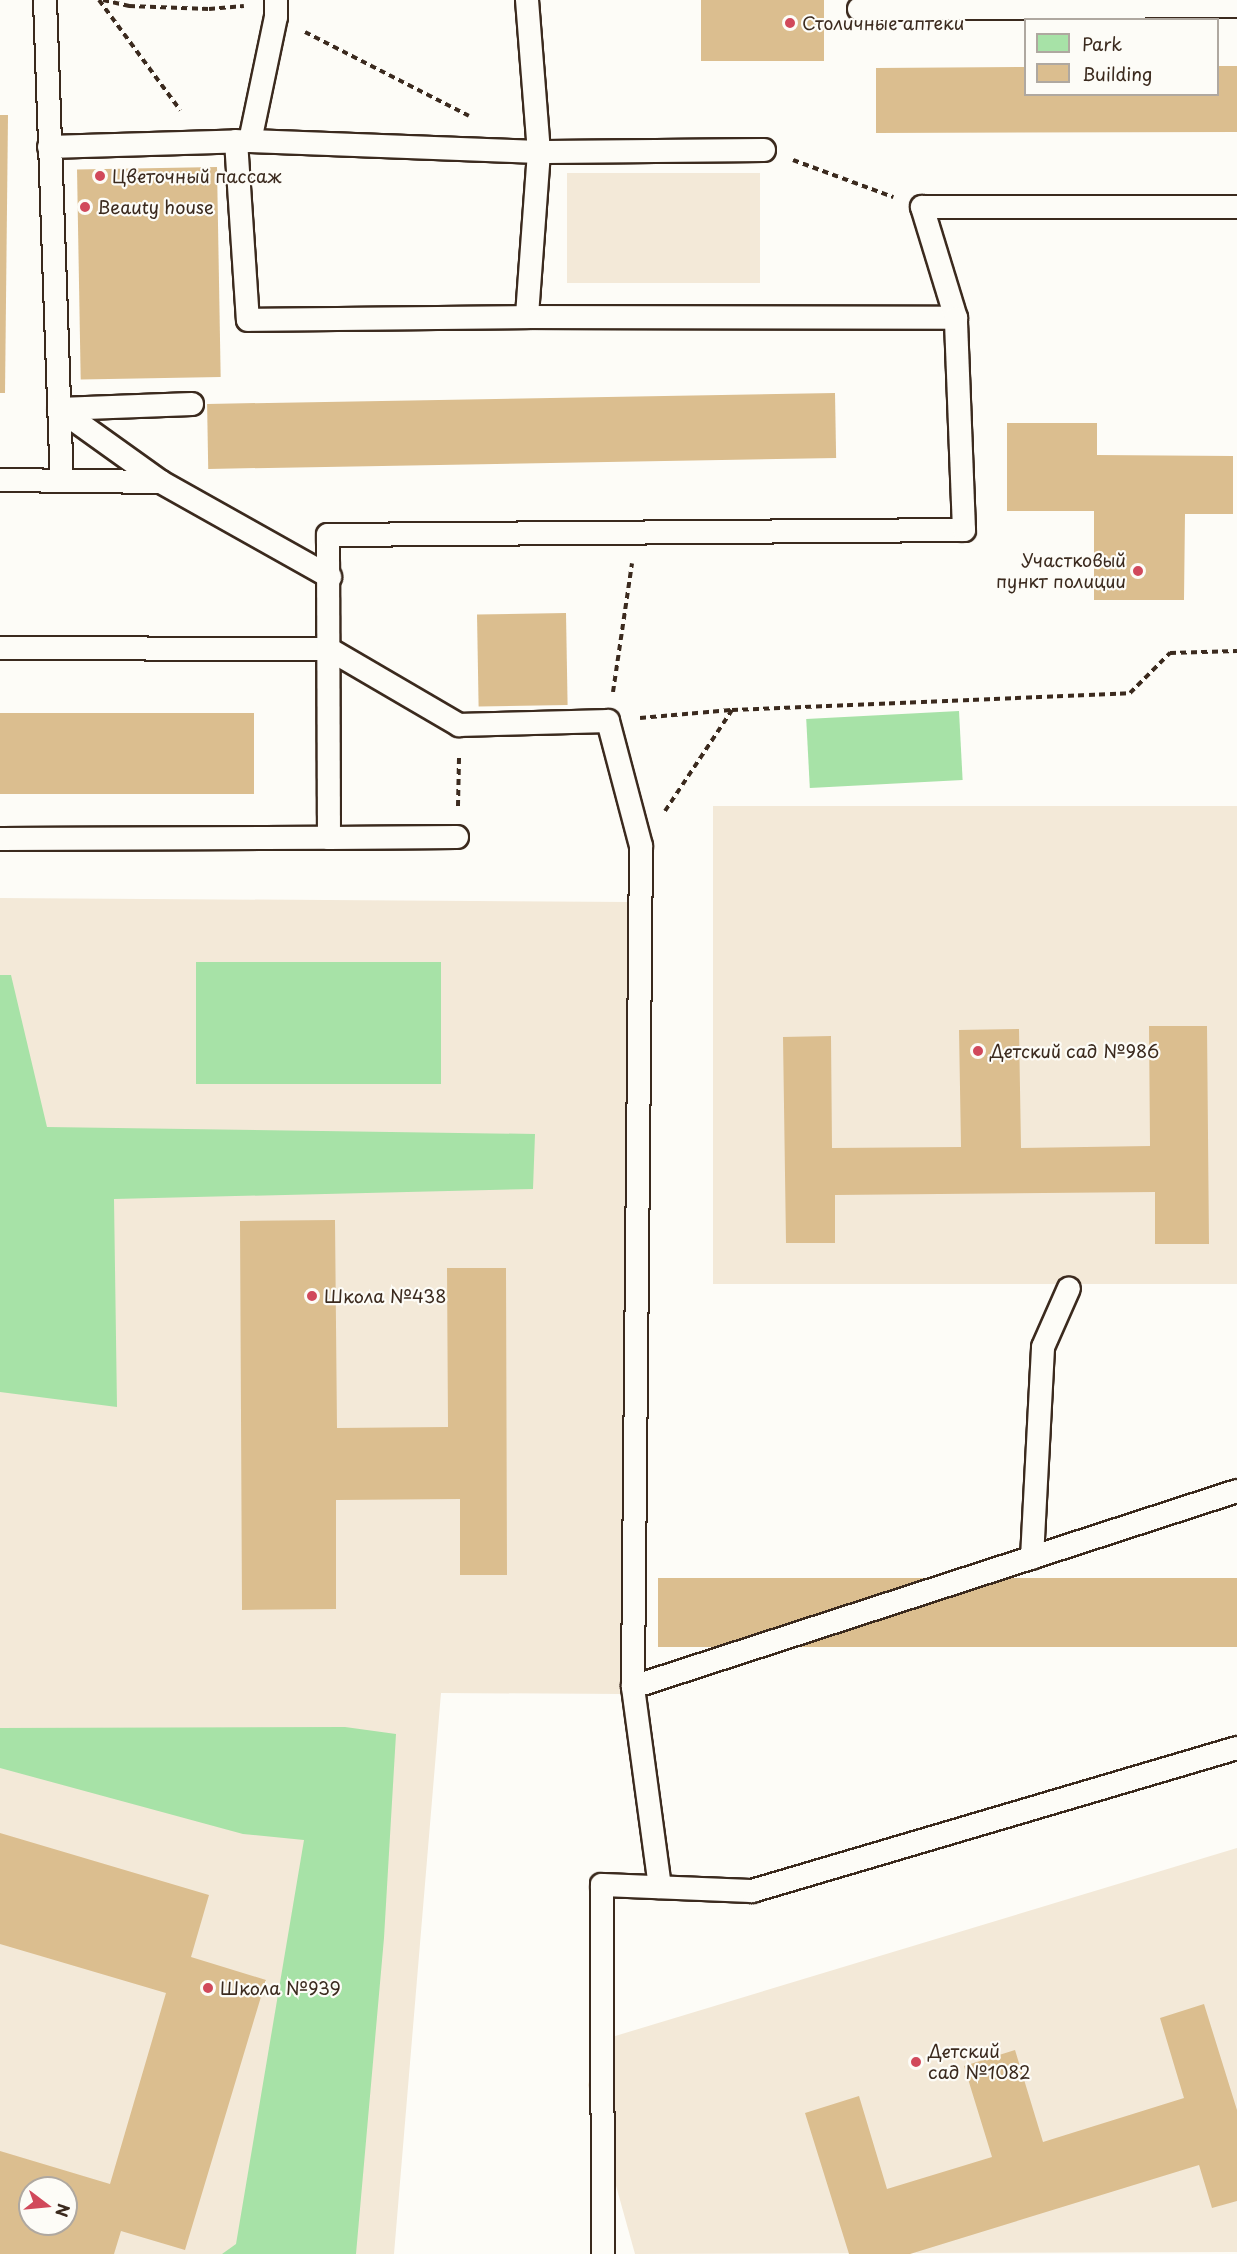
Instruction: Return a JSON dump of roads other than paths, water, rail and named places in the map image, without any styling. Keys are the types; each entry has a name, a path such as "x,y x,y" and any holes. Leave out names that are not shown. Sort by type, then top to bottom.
{"lane":[{"path":"45,0 62,481"},
{"path":"527,0 539,152 527,317"},
{"path":"859,9 1237,6"},
{"path":"276,8 243,141 249,320 527,317 956,318"},
{"path":"49,147 243,141 539,152 764,150"},
{"path":"328,838 330,577 328,535 964,530 956,318 922,207 1237,207"},
{"path":"59,410 192,404"},
{"path":"59,410 161,482 330,577"},
{"path":"0,480 161,482"},
{"path":"0,648 329,649 459,725 608,721 641,846 633,1688 660,1887"},
{"path":"0,839 457,837"},
{"path":"1032,1558 1043,1347 1069,1288"},
{"path":"633,1688 1237,1491"},
{"path":"603,2254 602,1885 752,1891 1237,1749"}],"place":[{"name":"Столичные аптеки","path":"790,23"},
{"name":"Цветочный пассаж","path":"100,176"},
{"name":"Beauty house","path":"85,207"},
{"name":"Участковый пункт полиции","path":"1138,571"},
{"name":"Детский сад №986","path":"978,1051"},
{"name":"Школа №438","path":"312,1296"},
{"name":"Школа №939","path":"208,1988"},
{"name":"Детский сад №1082","path":"916,2062"}]}
